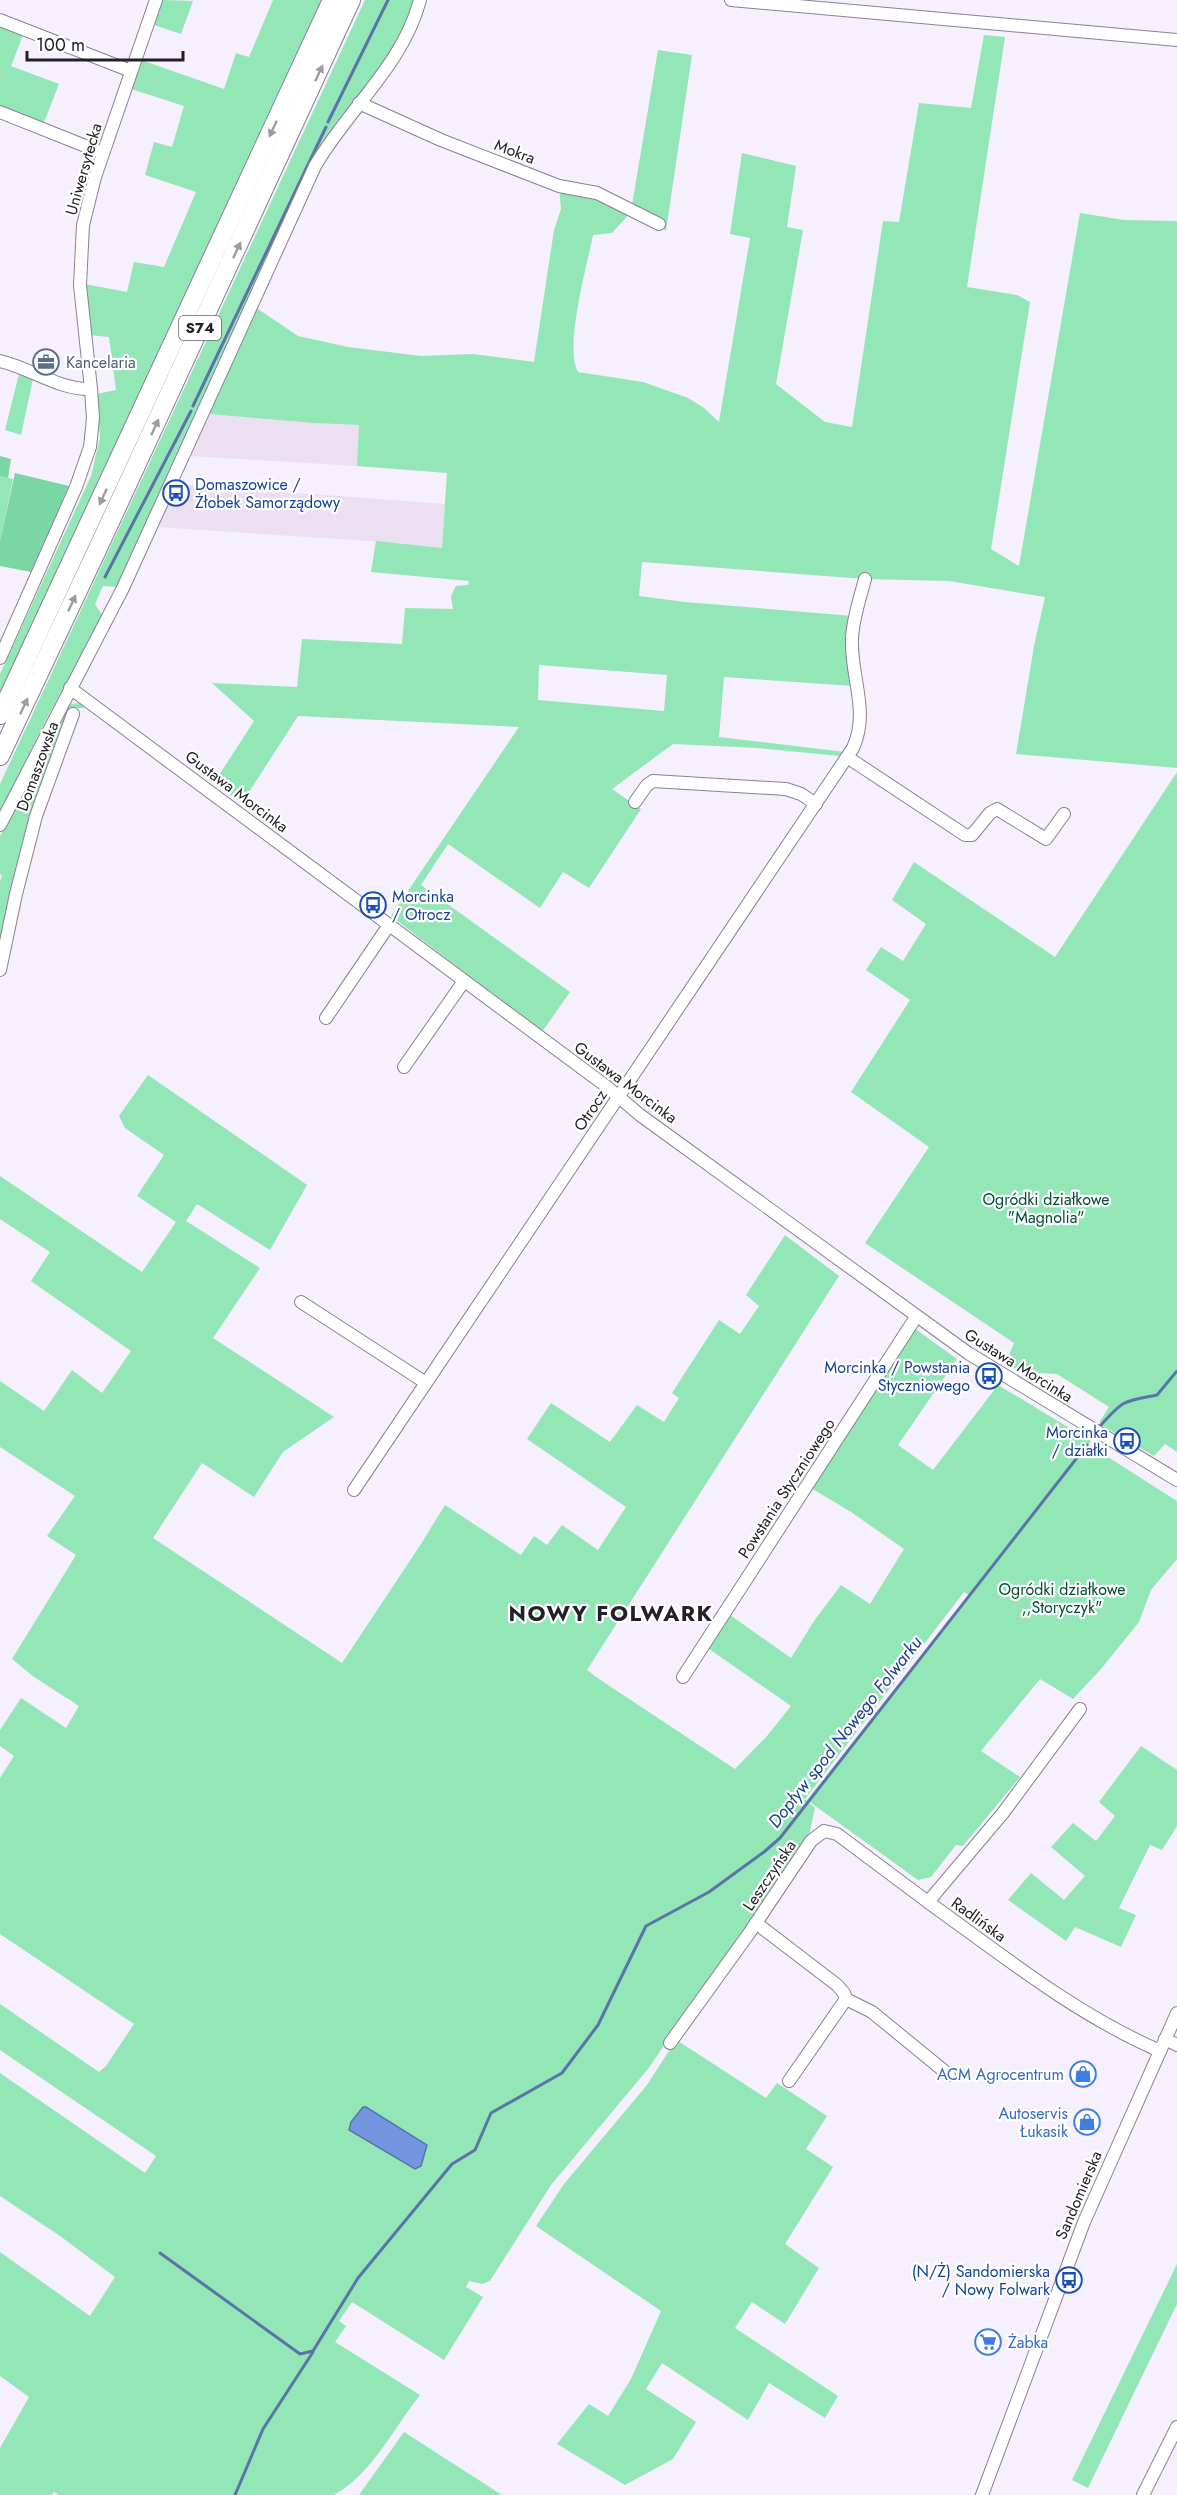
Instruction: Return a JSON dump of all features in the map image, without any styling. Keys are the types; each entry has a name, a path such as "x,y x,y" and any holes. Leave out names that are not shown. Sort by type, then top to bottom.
{"highway":[{"name":"S74","path":"0,756 39,653 333,0"},
{"name":"S74","path":"0,716 39,653 351,0"}],"street":[{"name":"Uniwersytecka","path":"2,650 84,466 93,434 92,388 81,302 80,252 88,202 156,0"},
{"path":"0,825 123,588 305,186 326,148 407,38 420,0"},
{"path":"731,0 1177,40"},
{"path":"0,20 131,71"},
{"name":"Mokra","path":"359,104 441,140 559,186 597,193 659,225"},
{"path":"0,112 103,153"},
{"path":"0,361 64,385 80,389 92,388"},
{"name":"Otrocz","path":"354,1490 850,753 861,721 852,636 865,579"},
{"name":"Gustawa Morcinka","path":"70,688 916,1317 991,1367 1177,1480"},
{"name":"Domaszowska","path":"0,970 36,816 74,714"},
{"path":"850,753 964,835 972,835 990,813 997,809 1046,839 1064,814"},
{"path":"635,802 646,785 653,781 786,789 801,794 816,804"},
{"path":"326,1018 389,925"},
{"path":"405,1067 464,981"},
{"path":"301,1302 426,1383"},
{"name":"Powstania Styczniowego","path":"683,1677 916,1317"},
{"name":"Radlińska","path":"1080,1709 1003,1813 928,1902 1030,1976 1097,2020 1162,2045 1177,2045"},
{"name":"Leszczyńska","path":"670,2043 756,1923 811,1841 824,1831 837,1834 928,1902"},
{"path":"756,1923 837,1985 844,1992 846,1999 872,2012 949,2075"},
{"path":"789,2081 846,1999"},
{"name":"Sandomierska","path":"982,2495 1084,2222 1177,2013"},
{"path":"1143,2495 1177,2427"}],"shaded area":[{"path":"209,414 360,425 357,466 190,456"},
{"path":"177,484 445,504 442,548 157,527"}],"green space":[{"path":"163,0 193,1 181,34 154,25"},
{"path":"273,0 323,0 0,697 0,674 91,476 100,438 97,394 116,390 109,337 89,335 85,284 127,292 134,262 164,267 196,192 145,175 154,142 172,147 184,106 131,89 141,60 224,89 236,53 249,57"},
{"path":"365,0 414,0 395,49 328,139 119,587 103,586 95,604 103,616 49,714 0,812 0,784"},
{"path":"0,20 25,30 11,66 59,84 43,125 0,108"},
{"path":"984,35 1005,37 967,287 1017,295 1030,302 991,549 1019,566 1080,213 1124,220 1177,221 1177,768 1016,754 1034,646 1045,597 949,581 865,579 642,562 639,596 853,616 848,635 847,659 853,686 724,677 719,737 845,752 840,756 758,748 673,744 612,789 641,809 589,888 563,872 540,908 448,844 421,885 570,992 542,1032 391,916 519,727 298,716 242,803 214,783 254,721 212,683 297,687 302,639 402,644 405,608 453,609 451,596 456,586 468,585 469,581 371,572 376,541 442,548 447,473 357,466 359,425 209,414 255,307 298,336 348,347 421,356 473,354 534,362 554,230 561,209 559,186 631,211 658,50 692,55 666,231 659,224 631,212 612,233 593,235 575,326 574,360 578,372 643,382 688,398 704,408 719,422 750,238 730,234 742,153 796,166 787,227 803,230 776,384 825,422 852,427 883,221 899,222 919,103 971,108","holes":["539,665 667,675 664,711 538,700"]},
{"path":"19,374 33,379 21,435 5,430"},
{"path":"0,456 11,459 8,478 0,476"},
{"path":"15,473 69,486 31,572 0,566 0,541"},
{"path":"0,476 13,479 0,541"},
{"path":"79,703 90,707 73,709 0,945 0,881 2,876 0,874 0,836 66,708 71,704"},
{"name":"Ogródki działkowe \"Magnolia\"","path":"1177,772 1177,1452 1165,1444 1154,1456 1101,1425 1100,1421 1109,1407 1057,1374 1019,1372 1006,1363 1014,1343 865,1243 929,1147 851,1092 910,1000 866,970 881,947 903,961 926,924 892,900 914,862 1055,957"},
{"name":"Ogródki działkowe ,,Storyczyk\"","path":"148,1075 307,1185 270,1250 197,1204 186,1221 260,1268 213,1338 334,1417 283,1452 254,1497 202,1463 153,1538 342,1663 445,1505 521,1555 534,1536 547,1545 562,1525 598,1550 626,1507 527,1439 551,1403 610,1442 637,1405 664,1422 679,1398 672,1393 719,1320 740,1334 759,1306 746,1295 785,1235 839,1276 587,1670 599,1679 735,1769 767,1736 791,1706 709,1649 730,1615 791,1658 814,1621 841,1585 870,1604 904,1549 851,1512 811,1488 914,1328 957,1359 898,1445 933,1470 998,1385 1091,1441 1070,1469 1089,1445 1177,1501 1177,1559 1151,1590 1139,1622 1073,1699 1040,1679 981,1751 1020,1777 963,1846 956,1845 931,1877 918,1880 807,1800 969,1595 964,1592 805,1799 815,1808 809,1835 648,2069 551,2185 490,2281 482,2284 469,2281 466,2287 483,2297 444,2360 352,2302 339,2321 346,2326 335,2342 420,2395 371,2463 360,2475 334,2495 59,2495 54,2492 52,2495 0,2495 0,2448 29,2397 0,2376 0,2252 90,2316 115,2277 60,2236 0,2196 0,2073 145,2173 156,2156 0,2050 0,2004 99,2072 106,2066 134,2024 0,1934 0,1778 14,1756 0,1746 0,1730 21,1698 66,1728 79,1706 34,1677 12,1659 76,1555 47,1536 75,1496 0,1447 0,1381 44,1411 72,1370 102,1393 131,1351 31,1281 50,1252 0,1219 0,1176 142,1272 176,1222 137,1196 164,1155 125,1128 119,1116"},
{"path":"1141,1746 1177,1770 1177,1826 1162,1850 1150,1845 1119,1908 1136,1915 1121,1947 1075,1927 1066,1941 1008,1900 1031,1873 1064,1900 1085,1876 1051,1847 1073,1823 1096,1841 1115,1816 1099,1802"},
{"path":"678,2041 766,2098 777,2083 827,2116 806,2149 833,2167 785,2244 819,2268 785,2324 752,2302 735,2328 838,2396 825,2418 769,2383 748,2420 662,2363 646,2389 696,2422 673,2459 625,2485 557,2444 589,2404 608,2416 631,2379 661,2311 536,2226 564,2184 647,2085 674,2043"},
{"path":"1177,2264 1177,2304 1088,2488 1072,2480"},
{"path":"404,2432 502,2495 359,2495"}],"water":[{"path":"363,2107 427,2145 421,2166 415,2169 349,2130 351,2122"}],"waterway":[{"path":"328,122 388,0"},
{"path":"193,406 326,127"},
{"path":"105,577 191,411"},
{"name":"Dopływ spod Nowego Folwarku","path":"1101,1425 1126,1402 1157,1395 1177,1371"},
{"name":"Dopływ spod Nowego Folwarku","path":"160,2253 300,2354 313,2351 358,2278 452,2164 475,2150 491,2113 562,2073 598,2025 646,1926 709,1892 780,1838 1087,1445"},
{"path":"235,2495 263,2429 313,2352"}],"place":[{"name":"Kancelaria","path":"46,362"},
{"name":"Domaszowice / Żłobek Samorządowy","path":"176,493"},
{"name":"Morcinka / Otrocz","path":"373,905"},
{"name":"Morcinka / Powstania Styczniowego","path":"989,1376"},
{"name":"Morcinka / działki","path":"1127,1441"},
{"name":"ACM Agrocentrum","path":"1083,2074"},
{"name":"Autoservis Łukasik","path":"1087,2122"},
{"name":"(N/Ż) Sandomierska / Nowy Folwark","path":"1069,2280"},
{"name":"Żabka","path":"988,2342"}],"district":[{"name":"NOWY FOLWARK","path":"611,1613"}]}
